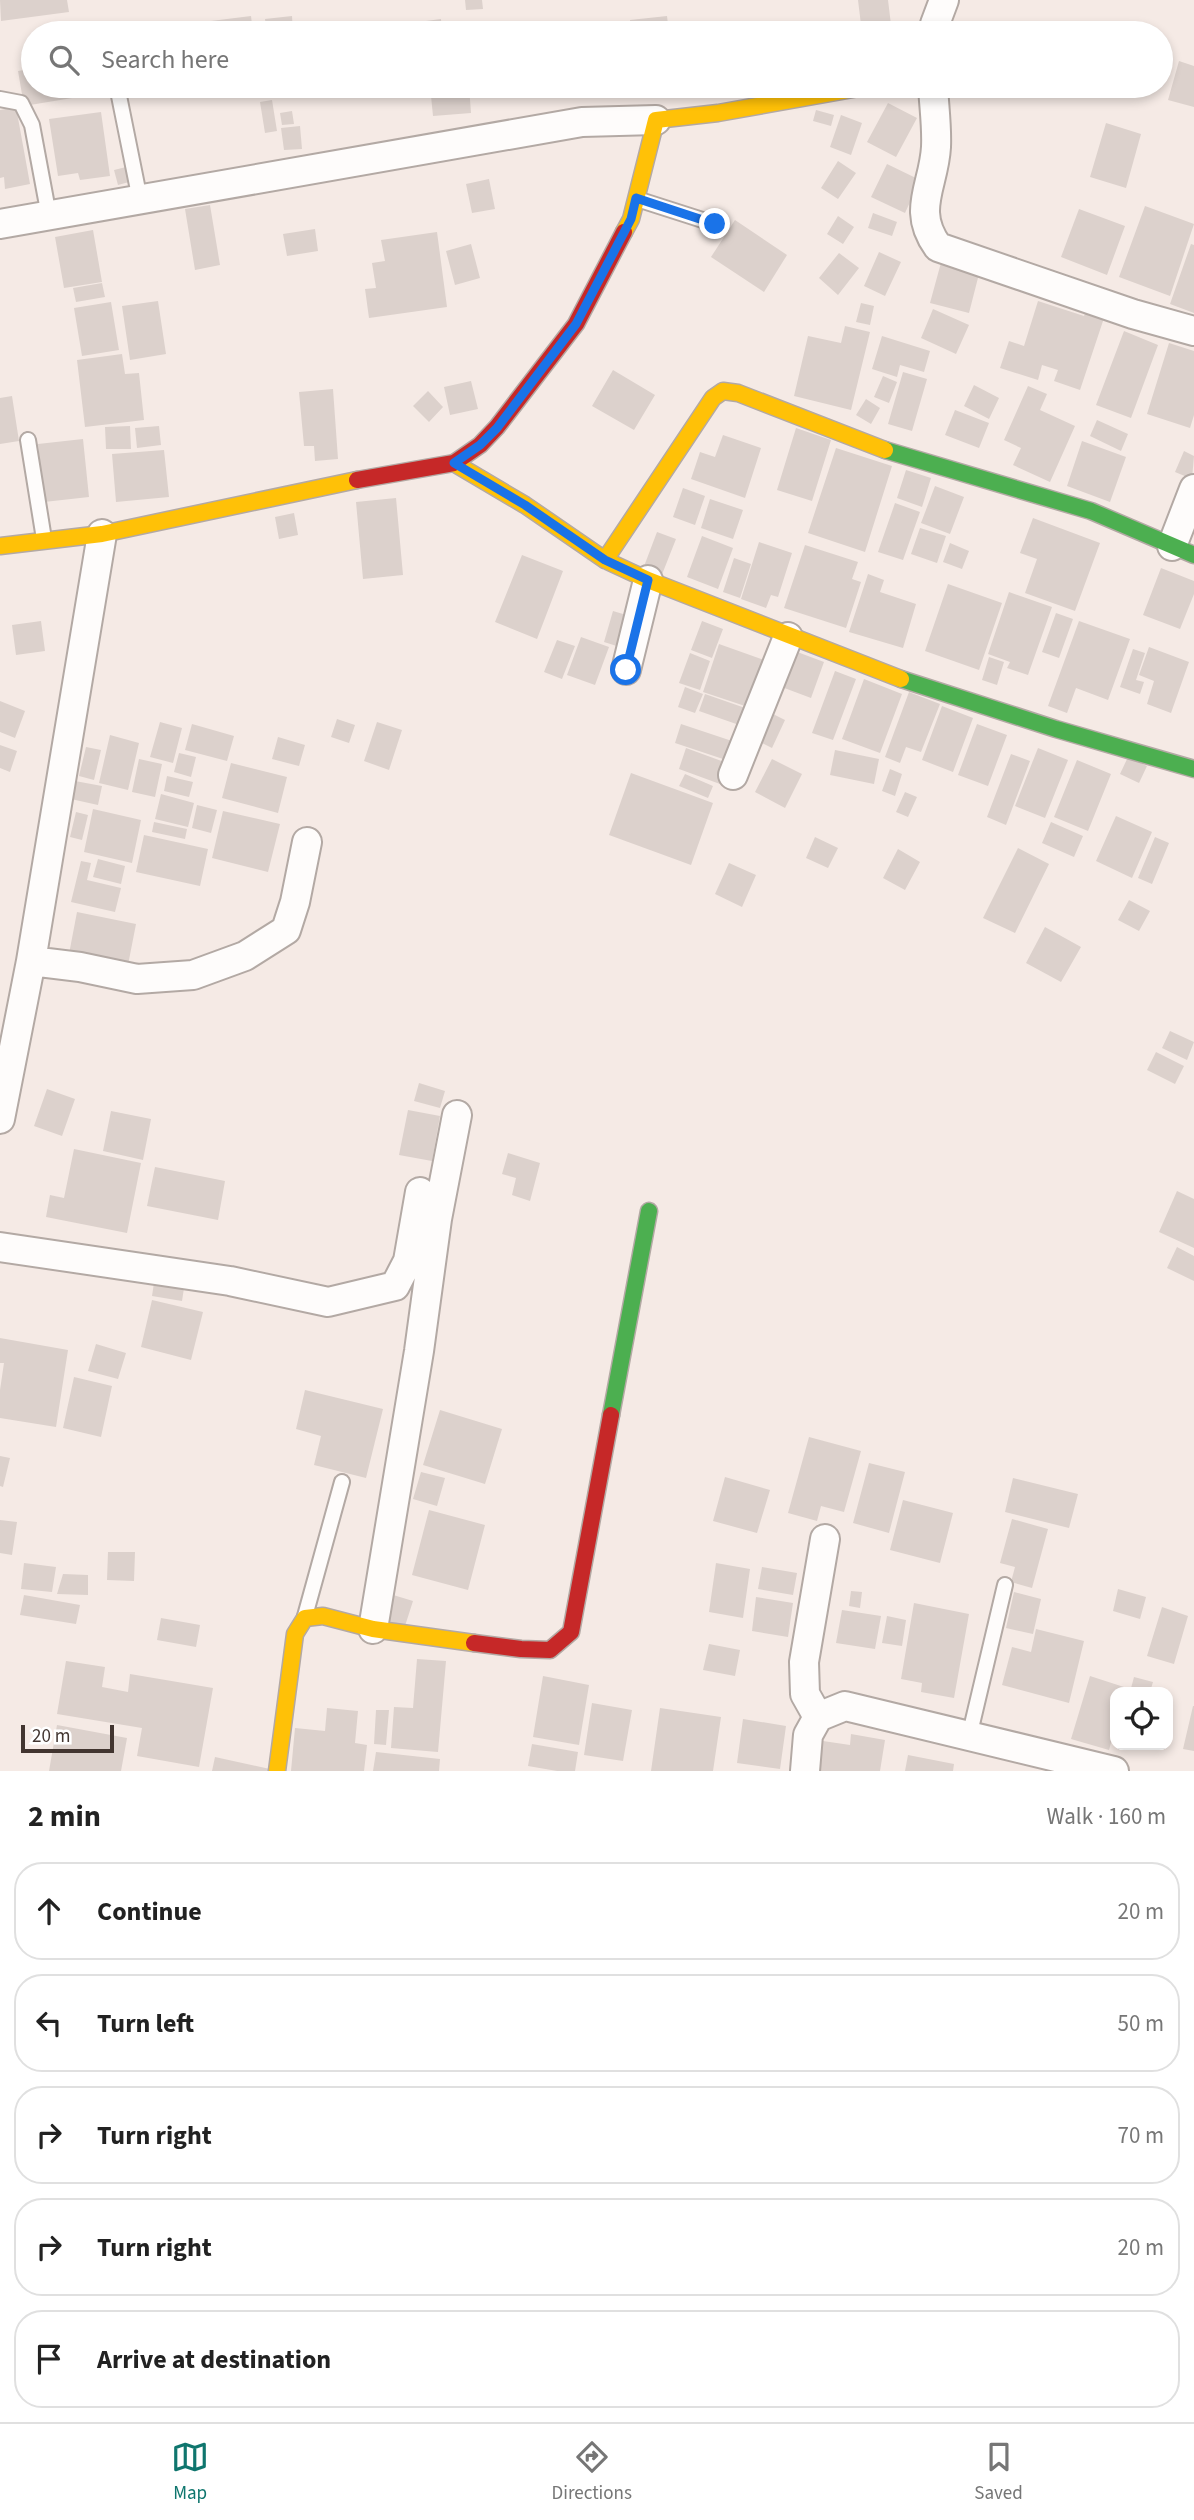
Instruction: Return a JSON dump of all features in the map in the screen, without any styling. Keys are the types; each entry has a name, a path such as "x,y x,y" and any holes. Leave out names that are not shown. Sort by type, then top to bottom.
{"street":[{"path":"936,21 944,0"},
{"path":"0,224 582,122 656,120 718,113 802,98"},
{"path":"934,98 936,147 924,211 926,231 938,247 1133,314 1194,331"},
{"path":"0,546 102,534 252,501 454,463 480,445 497,428 576,324 631,219 656,120"},
{"path":"605,560 713,398 723,391 738,393 880,448 1091,511 1183,551 1194,489"},
{"path":"454,463 525,505 605,560 648,580 880,672 1056,729 1194,769"},
{"path":"0,1119 31,961 102,534"},
{"path":"626,670 648,580"},
{"path":"733,775 788,636"},
{"path":"31,961 80,967 137,979 193,975 245,956 286,930 307,842"},
{"path":"373,1629 437,1219 457,1115"},
{"path":"0,1247 230,1281 328,1301 395,1286 408,1261 420,1192"},
{"path":"277,1771 295,1634 305,1618 323,1616 373,1629 521,1649 550,1650 571,1632 649,1211"},
{"path":"818,1717 805,1694 804,1662 825,1539"},
{"path":"805,1771 808,1735 818,1717 845,1706 1114,1771"}],"lane":[{"path":"119,98 140,200"},
{"path":"0,99 21,103 32,125 49,216"},
{"path":"636,198 715,224"},
{"path":"28,440 44,541"},
{"path":"305,1618 342,1482"},
{"path":"969,1737 1005,1586"}],"building":[{"path":"0,0 67,0 69,12 1,21"},
{"path":"465,0 482,0 483,9 466,10"},
{"path":"858,0 888,0 891,21 861,21"},
{"path":"251,16 252,21 211,21"},
{"path":"292,16 292,21 265,21"},
{"path":"667,16 668,21 630,21"},
{"path":"1179,61 1194,66 1194,107 1168,100 1173,98 1173,82"},
{"path":"23,98 72,98 24,106"},
{"path":"431,98 470,98 471,113 433,116"},
{"path":"272,100 277,131 265,133 260,102"},
{"path":"888,103 917,118 896,157 867,142"},
{"path":"16,107 30,184 5,189 4,177 0,178 0,110"},
{"path":"816,110 834,115 831,126 813,121"},
{"path":"292,111 294,124 282,125 280,113"},
{"path":"101,112 110,176 80,180 78,173 58,176 49,119"},
{"path":"841,115 862,123 851,155 830,147"},
{"path":"1106,123 1141,134 1126,188 1090,177"},
{"path":"300,126 302,149 284,150 281,128"},
{"path":"838,161 856,173 838,199 821,188"},
{"path":"887,164 920,180 905,213 871,197"},
{"path":"126,167 129,182 118,185 114,170"},
{"path":"489,179 495,209 472,213 466,184"},
{"path":"210,205 220,265 195,270 185,209"},
{"path":"1145,206 1194,224 1170,296 1119,277"},
{"path":"1079,209 1125,226 1107,275 1061,257"},
{"path":"873,213 897,222 892,236 868,228"},
{"path":"838,216 854,227 843,244 827,234"},
{"path":"735,220 787,255 764,292 711,257"},
{"path":"315,229 318,251 287,256 283,234"},
{"path":"93,230 102,282 64,288 55,237"},
{"path":"437,232 447,307 369,318 365,289 376,288 372,263 385,261 381,240"},
{"path":"471,244 480,278 455,285 446,251"},
{"path":"1191,244 1194,245 1194,313 1170,304"},
{"path":"879,252 901,262 885,296 864,286"},
{"path":"839,253 859,268 838,295 819,278"},
{"path":"942,259 980,270 969,313 930,303"},
{"path":"102,283 105,297 76,302 73,288"},
{"path":"158,301 166,354 130,360 122,306"},
{"path":"1038,301 1084,316 1087,309 1105,315 1080,390 1054,381 1058,370 1042,365 1038,380 1000,368 1009,341 1024,346"},
{"path":"111,302 119,350 82,356 74,308"},
{"path":"861,303 874,306 870,325 856,322"},
{"path":"933,309 969,325 956,354 921,338"},
{"path":"845,326 870,332 851,410 794,396 808,336 841,343"},
{"path":"1124,331 1158,345 1131,418 1096,405"},
{"path":"882,336 930,351 924,372 900,365 897,377 872,369"},
{"path":"1169,343 1194,351 1194,415 1190,428 1147,414"},
{"path":"122,354 125,374 139,373 144,420 85,427 77,360"},
{"path":"613,370 655,395 634,430 592,406"},
{"path":"903,372 927,379 912,431 888,424"},
{"path":"883,376 897,382 889,403 874,397"},
{"path":"471,381 478,409 450,415 444,387"},
{"path":"974,385 999,398 989,419 964,406"},
{"path":"1028,386 1047,394 1040,410 1075,426 1050,482 1013,465 1021,448 1004,440"},
{"path":"333,389 338,459 315,461 314,446 304,446 299,392"},
{"path":"428,391 443,407 429,422 413,406"},
{"path":"12,396 19,441 0,444 0,398"},
{"path":"866,399 880,408 871,424 856,415"},
{"path":"955,410 989,423 979,448 945,435"},
{"path":"1097,420 1128,434 1121,451 1090,436"},
{"path":"130,426 131,449 106,449 105,427"},
{"path":"159,426 161,445 137,448 135,428"},
{"path":"796,428 831,440 812,501 777,490"},
{"path":"723,435 761,448 745,498 691,479 700,452 715,457"},
{"path":"83,439 89,497 44,502 38,444"},
{"path":"1082,441 1126,457 1110,502 1067,486"},
{"path":"836,448 892,466 865,552 808,533"},
{"path":"164,450 169,497 116,502 112,454"},
{"path":"1184,451 1194,456 1192,479 1175,472"},
{"path":"906,470 931,478 922,507 897,498"},
{"path":"935,486 964,497 950,534 921,523"},
{"path":"683,488 705,496 695,525 673,517"},
{"path":"396,498 403,575 363,579 356,502"},
{"path":"710,499 743,510 733,539 701,528"},
{"path":"895,503 920,512 903,560 878,552"},
{"path":"294,513 298,535 279,539 275,517"},
{"path":"1033,518 1100,543 1075,611 1025,593 1037,559 1020,553"},
{"path":"920,528 946,536 937,563 911,554"},
{"path":"657,532 676,539 661,577 643,569"},
{"path":"702,536 733,548 718,589 687,577"},
{"path":"759,542 792,553 778,597 771,595 766,608 741,599"},
{"path":"950,543 969,551 962,569 943,562"},
{"path":"805,545 858,562 852,579 861,582 846,628 784,608"},
{"path":"522,555 563,571 537,639 495,622"},
{"path":"734,558 751,564 740,598 723,592"},
{"path":"1161,568 1194,581 1194,594 1180,629 1143,615"},
{"path":"868,574 884,580 880,592 916,604 903,648 849,632"},
{"path":"948,584 1002,603 979,670 925,651"},
{"path":"1009,592 1052,607 1028,675 1007,668 1010,662 988,654"},
{"path":"613,611 633,617 623,648 604,642"},
{"path":"1056,613 1073,619 1059,658 1042,652"},
{"path":"41,621 45,651 16,655 12,625"},
{"path":"702,621 723,629 712,658 691,650"},
{"path":"1079,621 1130,639 1108,700 1076,688 1067,713 1048,706"},
{"path":"581,637 609,647 595,685 567,675"},
{"path":"557,640 575,646 562,679 544,672"},
{"path":"719,644 767,661 751,708 703,692"},
{"path":"1149,647 1189,662 1171,713 1147,704 1154,681 1139,675"},
{"path":"1133,649 1145,653 1136,680 1144,682 1140,694 1120,687"},
{"path":"792,650 824,662 811,698 779,686"},
{"path":"690,653 710,661 700,690 679,683"},
{"path":"989,657 1004,662 997,685 982,680"},
{"path":"835,671 856,679 833,740 812,733"},
{"path":"864,679 902,694 880,753 842,739"},
{"path":"685,687 703,694 695,713 678,707"},
{"path":"909,692 940,704 921,752 906,747 900,763 885,757"},
{"path":"705,694 748,709 742,726 699,711"},
{"path":"0,701 25,711 15,738 0,732"},
{"path":"942,706 973,718 953,772 922,760"},
{"path":"767,711 785,720 772,748 754,739"},
{"path":"337,719 355,725 349,743 331,737"},
{"path":"160,722 182,728 173,763 150,757"},
{"path":"377,722 402,730 389,770 364,761"},
{"path":"192,724 234,736 227,761 185,750"},
{"path":"681,724 732,741 726,760 675,743"},
{"path":"977,724 1007,735 988,786 958,775"},
{"path":"110,735 139,743 128,790 99,783"},
{"path":"278,737 305,745 299,766 272,759"},
{"path":"0,745 17,751 10,772 0,768"},
{"path":"86,747 101,750 94,780 79,776"},
{"path":"686,748 727,763 720,784 679,769"},
{"path":"1038,748 1068,760 1045,818 1015,806"},
{"path":"835,750 879,759 874,784 830,775"},
{"path":"179,753 196,757 191,777 174,772"},
{"path":"1011,754 1030,761 1006,825 987,817"},
{"path":"1128,757 1147,766 1139,783 1120,774"},
{"path":"139,759 162,764 155,797 132,792"},
{"path":"772,759 802,774 785,808 755,792"},
{"path":"1077,760 1111,774 1088,831 1054,817"},
{"path":"231,763 287,777 278,813 222,798"},
{"path":"890,769 902,774 895,796 882,791"},
{"path":"631,773 713,803 691,865 609,835"},
{"path":"685,774 713,786 708,798 679,786"},
{"path":"167,776 193,782 189,797 164,791"},
{"path":"75,781 102,786 98,805 71,799"},
{"path":"905,792 917,797 908,817 896,812"},
{"path":"161,794 194,803 188,827 155,819"},
{"path":"197,805 217,810 211,833 192,828"},
{"path":"93,809 141,820 132,863 84,852"},
{"path":"223,811 280,824 268,872 212,858"},
{"path":"76,812 88,815 82,840 70,837"},
{"path":"1116,816 1152,832 1132,878 1096,861"},
{"path":"154,822 187,829 185,839 152,832"},
{"path":"1051,822 1083,836 1074,857 1042,843"},
{"path":"144,835 208,849 200,886 136,872"},
{"path":"815,837 838,848 828,868 806,858"},
{"path":"1155,837 1169,843 1152,884 1138,878"},
{"path":"1018,848 1049,864 1015,933 983,918"},
{"path":"898,849 920,862 905,890 883,878"},
{"path":"98,859 125,866 121,884 93,877"},
{"path":"81,861 91,863 87,880 121,888 115,912 71,902"},
{"path":"729,863 756,875 742,907 715,894"},
{"path":"1129,900 1150,911 1139,931 1118,920"},
{"path":"77,912 136,924 128,965 69,954"},
{"path":"1045,927 1081,947 1061,982 1026,963"},
{"path":"1170,1031 1194,1042 1187,1060 1162,1048"},
{"path":"1156,1052 1184,1066 1175,1084 1147,1070"},
{"path":"419,1083 445,1091 440,1108 414,1101"},
{"path":"47,1089 75,1099 62,1136 34,1126"},
{"path":"408,1110 440,1116 432,1161 399,1155"},
{"path":"111,1111 151,1119 143,1160 103,1151"},
{"path":"74,1149 141,1163 127,1233 46,1217 50,1195 64,1198"},
{"path":"508,1153 540,1163 530,1201 512,1195 516,1178 502,1174"},
{"path":"155,1167 225,1181 218,1220 147,1206"},
{"path":"1177,1191 1194,1199 1194,1248 1159,1232"},
{"path":"1177,1247 1194,1256 1194,1281 1167,1268"},
{"path":"154,1283 184,1288 182,1301 152,1296"},
{"path":"152,1300 203,1312 191,1360 141,1347"},
{"path":"0,1338 68,1350 56,1427 0,1418 4,1363 0,1363"},
{"path":"96,1344 126,1353 118,1379 88,1371"},
{"path":"74,1377 112,1386 101,1437 63,1428"},
{"path":"305,1390 383,1409 366,1478 314,1465 321,1436 296,1429"},
{"path":"440,1410 502,1429 485,1484 423,1465"},
{"path":"809,1437 861,1451 844,1512 821,1506 817,1521 788,1513"},
{"path":"0,1456 10,1458 3,1487 0,1486"},
{"path":"869,1463 905,1472 889,1533 853,1523"},
{"path":"421,1472 445,1478 437,1506 413,1499"},
{"path":"725,1477 770,1490 757,1533 713,1521"},
{"path":"1013,1478 1078,1494 1069,1528 1005,1512"},
{"path":"903,1500 953,1513 940,1563 890,1550"},
{"path":"429,1510 485,1525 468,1590 412,1575"},
{"path":"1012,1519 1048,1529 1032,1588 1011,1582 1015,1567 1000,1563"},
{"path":"0,1520 17,1522 12,1555 0,1553"},
{"path":"108,1552 135,1552 134,1581 107,1580"},
{"path":"24,1563 56,1567 52,1592 21,1589"},
{"path":"716,1563 750,1569 743,1618 709,1612"},
{"path":"762,1567 797,1573 793,1595 758,1589"},
{"path":"63,1574 88,1575 88,1595 57,1594"},
{"path":"1118,1589 1146,1597 1140,1619 1113,1611"},
{"path":"851,1591 862,1592 860,1608 849,1606"},
{"path":"1014,1592 1041,1599 1033,1634 1006,1628"},
{"path":"390,1594 413,1601 405,1626 382,1619"},
{"path":"24,1595 80,1605 76,1624 20,1615"},
{"path":"756,1597 793,1603 788,1637 752,1631"},
{"path":"914,1603 969,1614 954,1698 921,1692 922,1683 901,1679"},
{"path":"1162,1607 1188,1616 1174,1664 1147,1656"},
{"path":"842,1610 881,1616 875,1649 836,1643"},
{"path":"887,1616 906,1620 902,1646 882,1643"},
{"path":"161,1618 200,1625 196,1647 157,1640"},
{"path":"1036,1629 1084,1641 1069,1703 1002,1685 1012,1647 1031,1652"},
{"path":"709,1644 740,1650 735,1676 703,1670"},
{"path":"417,1659 446,1661 438,1752 391,1748 394,1707 413,1708"},
{"path":"66,1661 105,1667 102,1687 128,1692 130,1674 213,1688 199,1767 137,1756 142,1728 57,1714"},
{"path":"543,1676 589,1685 579,1745 533,1737"},
{"path":"1090,1676 1124,1687 1110,1687 1109,1750 1071,1739"},
{"path":"1134,1677 1153,1682 1152,1687 1131,1687"},
{"path":"592,1703 632,1710 623,1761 584,1755"},
{"path":"1194,1706 1194,1751 1183,1749"},
{"path":"327,1708 358,1711 355,1743 367,1745 364,1771 291,1771 295,1728 325,1731"},
{"path":"660,1708 721,1717 713,1771 651,1771"},
{"path":"376,1710 389,1710 386,1745 374,1744"},
{"path":"743,1719 786,1726 780,1769 737,1763"},
{"path":"57,1725 127,1738 121,1771 49,1771"},
{"path":"851,1734 885,1740 880,1771 818,1771 823,1741 850,1745"},
{"path":"532,1744 578,1752 575,1771 528,1766"},
{"path":"376,1752 440,1759 439,1771 373,1771"},
{"path":"908,1755 954,1764 953,1771 905,1771"},
{"path":"215,1757 270,1769 270,1771 212,1771"}],"traffic: fast":[{"path":"885,450 1091,511 1194,555"},
{"path":"901,679 1056,729 1194,769"},
{"path":"611,1415 649,1211"}],"traffic: slow":[{"path":"624,232 631,219 656,120 718,113 802,98"},
{"path":"605,560 713,398 723,391 738,393 885,450"},
{"path":"454,463 525,505 605,560 648,580 901,679"},
{"path":"0,546 102,534 357,480"},
{"path":"277,1771 295,1634 305,1618 323,1616 373,1629 474,1643"}],"traffic: jam":[{"path":"357,480 454,463 480,445 497,427 576,324 624,232"},
{"path":"474,1643 550,1650 571,1632 611,1415"}],"route":[{"path":"626,670 648,580 605,560 525,505 454,463 480,445 497,428 576,324 631,219 636,198 715,224"}]}
